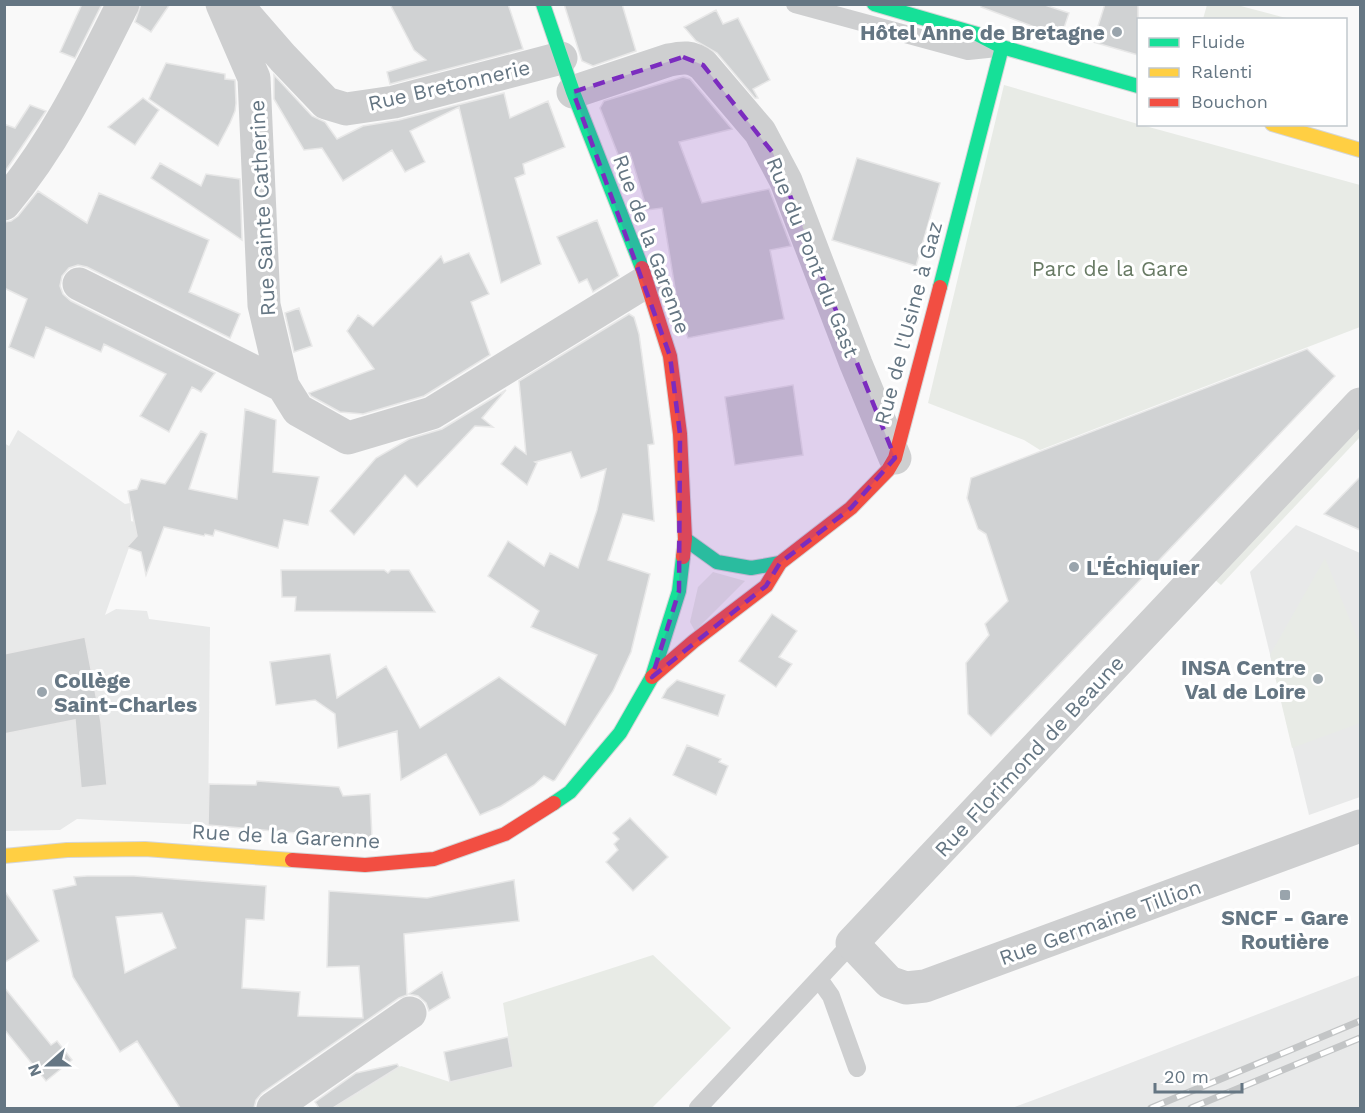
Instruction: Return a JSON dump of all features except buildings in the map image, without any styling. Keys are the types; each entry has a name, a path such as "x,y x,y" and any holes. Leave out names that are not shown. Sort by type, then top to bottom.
{"street":[{"path":"4,204 21,184 65,119 123,4"},
{"name":"Rue Sainte Catherine","path":"222,4 254,78 264,304 283,386 298,410 348,438 432,413 647,281"},
{"name":"Rue Bretonnerie","path":"236,4 326,103 346,109 394,102 561,58"},
{"name":"Rue de la Garenne","path":"4,856 67,850 145,849 365,865 434,859 505,834 570,792 620,733 652,677 679,591 685,539 680,434 670,356 647,281 573,92 543,4"},
{"path":"874,4 977,34 1002,47 1137,86"},
{"name":"Rue de l'Usine à Gaz","path":"652,677 694,640 766,586 780,564 850,508 888,470 895,458 1002,47"},
{"name":"Rue du Pont du Gast","path":"573,92 683,57 693,58 703,65 760,132 786,181 856,364 895,458"},
{"path":"1279,126 1360,150"},
{"path":"79,284 283,386"},
{"name":"Rue Florimond de Beaune","path":"852,943 1360,404"},
{"path":"685,539 717,562 751,568 780,564"},
{"name":"Rue Germaine Tillion","path":"852,943 889,982 906,988 925,986 1360,826"},
{"path":"273,1108 410,1013"}],"lane":[{"path":"795,4 968,51 1002,47"},
{"name":"Rue Florimond de Beaune","path":"698,1108 852,943"},
{"path":"819,979 831,996 857,1068"}],"highlighted area":[{"path":"683,57 703,65 773,153 895,458 851,508 780,563 766,586 652,677 679,591 680,434 670,356 573,92"}],"shaded area":[{"path":"18,430 125,504 130,503 131,521 142,524 139,541 131,542 105,615 116,609 147,611 149,619 210,627 208,825 77,819 60,830 5,831 4,443 9,446"},
{"name":"INSA Centre Val de Loire","path":"1296,525 1360,553 1360,797 1309,815 1250,572"},
{"path":"1360,975 1360,1108 1012,1108 1047,1095"}],"green space":[{"path":"1207,5 1237,5 1286,18 1203,18"},
{"name":"Parc de la Gare","path":"1004,85 1137,124 1137,126 1145,126 1360,185 1360,327 1040,450 1024,440 928,403"},
{"path":"1360,423 1360,437 1221,585 1214,579"},
{"path":"1325,558 1360,645 1360,723 1292,748 1270,655"},
{"path":"713,572 745,581 695,631 690,622 698,587"},
{"path":"653,955 731,1028 652,1108 333,1108 328,1100 355,1095 401,1066 450,1082 513,1067 503,1003"}],"railway":[{"path":"1151,1108 1360,1021"},
{"path":"1191,1108 1360,1038"}],"traffic: fast":[{"path":"543,4 573,92 642,268"},
{"path":"874,4 977,34 1002,47 1137,86"},
{"path":"940,287 1002,47"},
{"path":"685,539 717,562 751,568 780,563"},
{"path":"554,803 570,792 620,733 652,677 679,591 683,557"}],"traffic: slow":[{"path":"1279,126 1360,150"},
{"path":"4,856 67,850 145,849 292,860"}],"traffic: jam":[{"path":"642,268 670,356 680,434 685,539 683,557"},
{"path":"652,677 694,641 766,586 780,563 851,508 888,470 895,458 940,287"},
{"path":"292,860 365,865 434,859 505,834 554,803"}],"place":[{"name":"Hôtel Anne de Bretagne","path":"1117,32"},
{"name":"L'Échiquier","path":"1074,567"},
{"name":"INSA Centre Val de Loire","path":"1318,679"},
{"name":"Collège Saint-Charles","path":"42,692"},
{"name":"SNCF - Gare Routière","path":"1285,895"}]}
